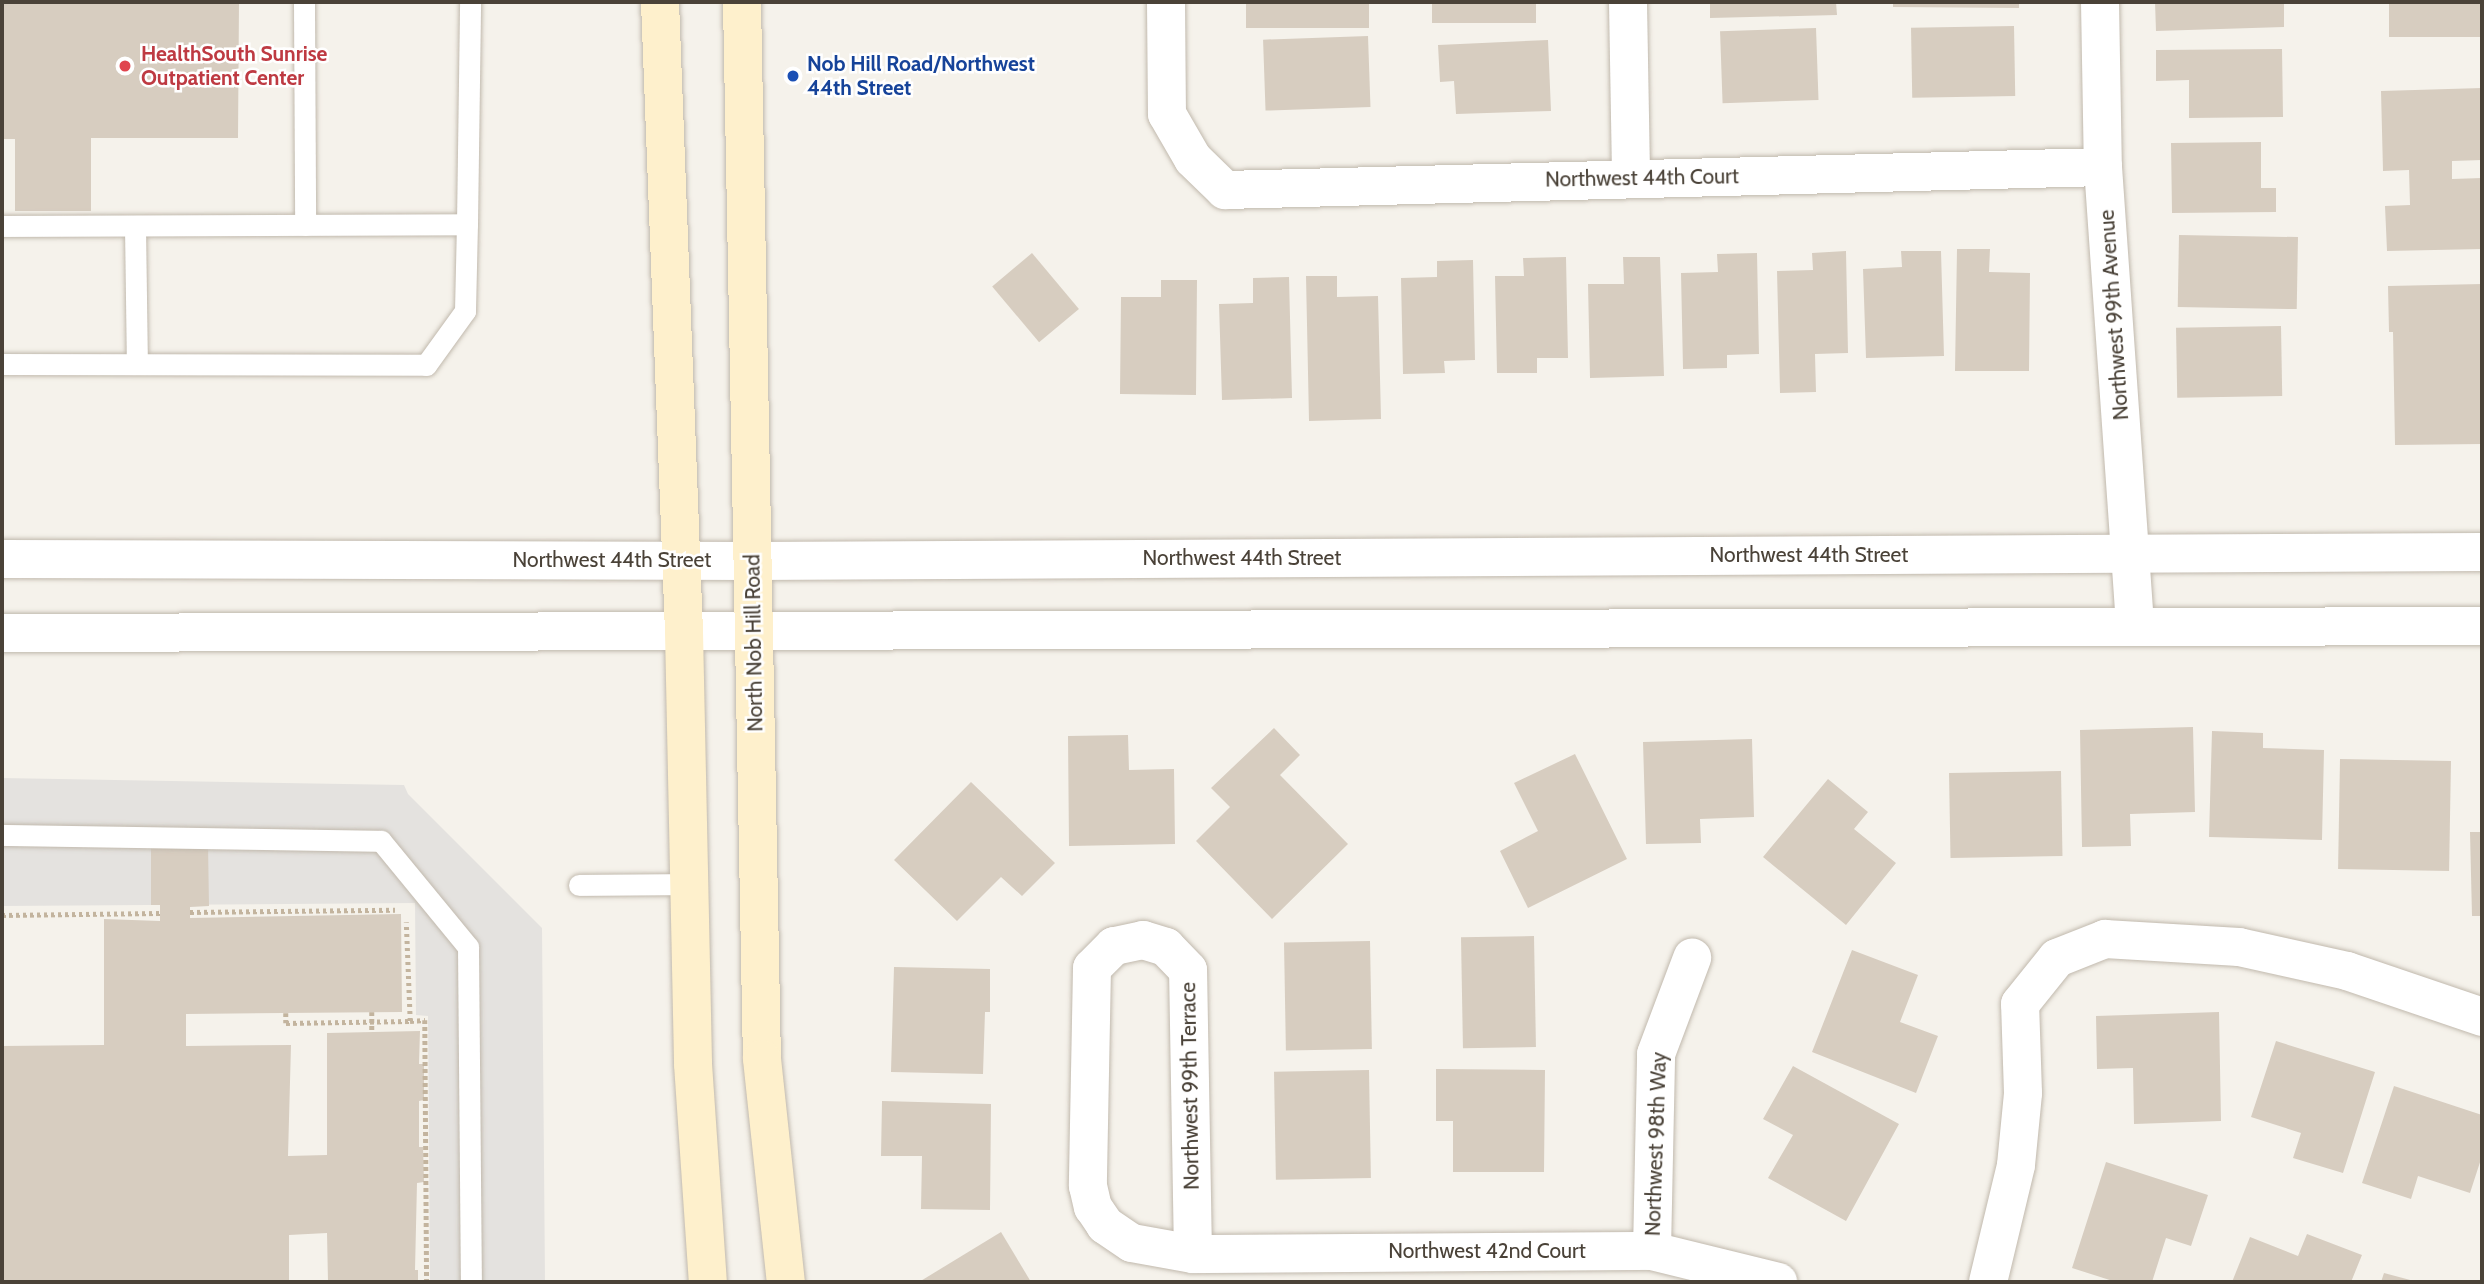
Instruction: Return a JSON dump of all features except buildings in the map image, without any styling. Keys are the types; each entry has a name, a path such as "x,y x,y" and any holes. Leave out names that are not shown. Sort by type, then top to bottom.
{"main road":[{"path":"660,2 684,632 693,1064 708,1282"},
{"name":"North Nob Hill Road","path":"742,2 762,1059 786,1282"}],"street":[{"name":"Northwest 44th Court","path":"1166,2 1167,114 1193,159 1225,190 2104,167"},
{"path":"1628,2 1631,178"},
{"name":"Northwest 99th Avenue","path":"2100,2 2104,167 2132,554 2134,627"},
{"name":"Northwest 44th Street","path":"2,559 752,561 2482,552"},
{"path":"2,634 2482,626"},
{"path":"1988,1282 2016,1165 2023,1093 2020,1004 2057,958 2105,939 2239,947 2347,971 2482,1017"},
{"name":"Northwest 99th Terrace","path":"1143,940 1166,947 1188,971 1193,1254 1132,1243 1105,1225 1093,1207 1088,1186 1092,968 1114,946 1143,940"},
{"name":"Northwest 98th Way","path":"1652,1251 1656,1054 1692,958"},
{"name":"Northwest 42nd Court","path":"1193,1254 1652,1251 1778,1282"}],"lane":[{"path":"304,2 305,225"},
{"path":"2,364 426,365 465,311 470,2"},
{"path":"2,226 467,224"},
{"path":"135,226 136,364"},
{"path":"2,835 382,841 468,947 471,1282"},
{"path":"579,885 689,884"}],"path":[{"path":"190,912 406,910 410,1021"},
{"path":"2,915 160,913"},
{"path":"372,1012 372,1032"},
{"path":"286,1013 286,1023 425,1020 427,1282"}],"shaded area":[{"path":"2,778 404,785 408,794 542,928 545,1282 430,1282 428,1016 416,1015 415,903 2,906"}],"place":[{"name":"HealthSouth Sunrise Outpatient Center","path":"125,66"},
{"name":"Nob Hill Road/Northwest 44th Street","path":"793,76"}]}
